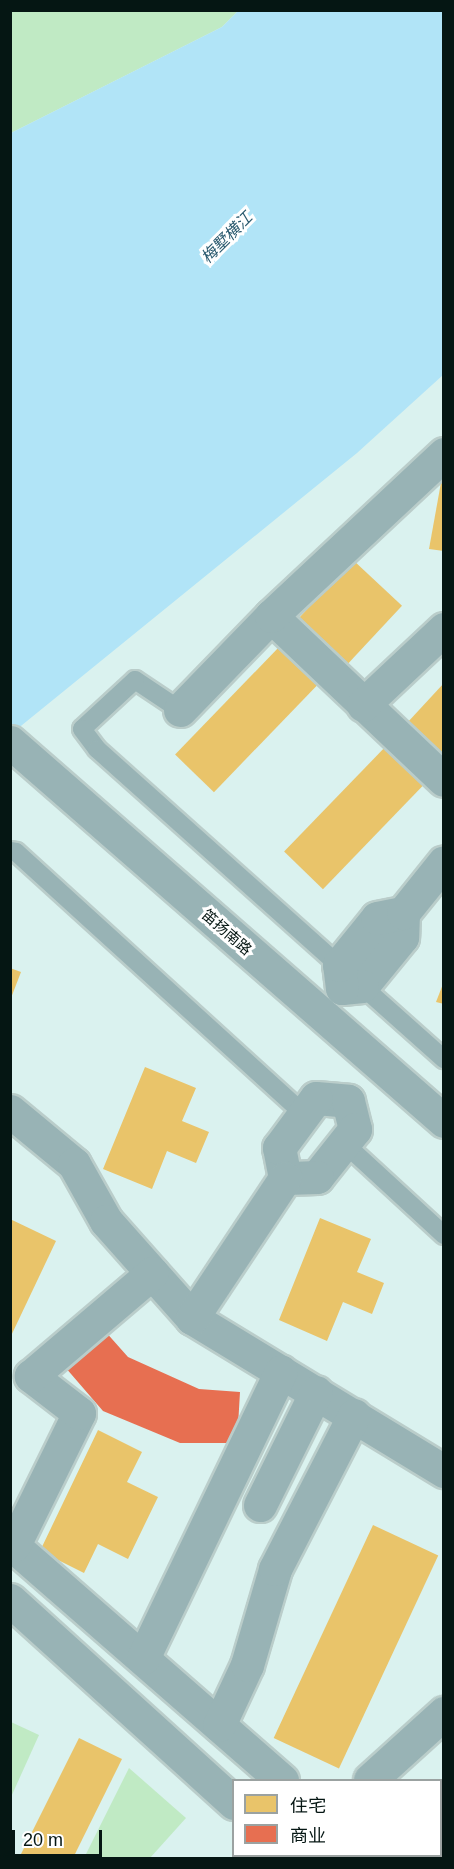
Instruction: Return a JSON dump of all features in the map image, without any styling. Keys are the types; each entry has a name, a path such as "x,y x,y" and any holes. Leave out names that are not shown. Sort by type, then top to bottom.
{"street":[{"path":"180,710 271,616 444,454"},
{"path":"271,616 444,780"},
{"path":"363,705 444,630"},
{"name":"笛扬南路","path":"11,743 444,1121"},
{"path":"321,1013 348,980 402,938 403,913 444,862"},
{"path":"348,1101 378,1064"},
{"path":"192,1318 285,1178 279,1148 316,1098 348,1101"},
{"path":"285,1178 317,1177 355,1129 348,1101"},
{"path":"10,1111 74,1164 106,1221 192,1318 444,1471"},
{"path":"152,1273 31,1376 79,1413 12,1544 281,1779"},
{"path":"143,1658 281,1371"},
{"path":"260,1505 316,1392"},
{"path":"219,1725 247,1665 275,1569 354,1415"},
{"path":"10,1600 232,1801"},
{"path":"371,1779 444,1713"}],"lane":[{"path":"180,710 135,680 82,729 97,749 348,980 444,1059"},
{"path":"10,851 16,852 304,1114"},
{"path":"344,1143 444,1235"}],"green space":[{"path":"10,11 238,11 222,27 11,133"},
{"path":"11,1722 39,1735 11,1797"},
{"path":"129,1768 186,1818 150,1858 84,1858"}],"water":[{"name":"梅墅横江","path":"238,11 443,11 443,375 357,453 11,734 11,133 222,27"}],"building: 住宅":[{"path":"442,477 444,478 444,551 429,549"},
{"path":"353,560 402,606 347,665 298,619"},
{"path":"280,646 319,684 214,792 175,755"},
{"path":"444,683 444,756 407,723"},
{"path":"389,743 428,781 323,889 284,852"},
{"path":"10,968 21,972 11,998 10,998"},
{"path":"444,984 444,1004 436,1002"},
{"path":"145,1067 196,1088 182,1121 209,1132 196,1163 167,1151 152,1189 103,1169"},
{"path":"320,1218 371,1239 357,1272 384,1283 372,1314 343,1302 327,1341 279,1320"},
{"path":"10,1219 56,1241 10,1338"},
{"path":"98,1430 142,1452 127,1482 158,1497 128,1559 98,1544 84,1573 40,1551"},
{"path":"373,1525 438,1555 339,1768 274,1738"},
{"path":"79,1738 122,1759 73,1858 19,1858"}],"building: 商业":[{"path":"104,1330 128,1357 199,1389 240,1392 237,1443 180,1443 103,1411 65,1367"}]}
